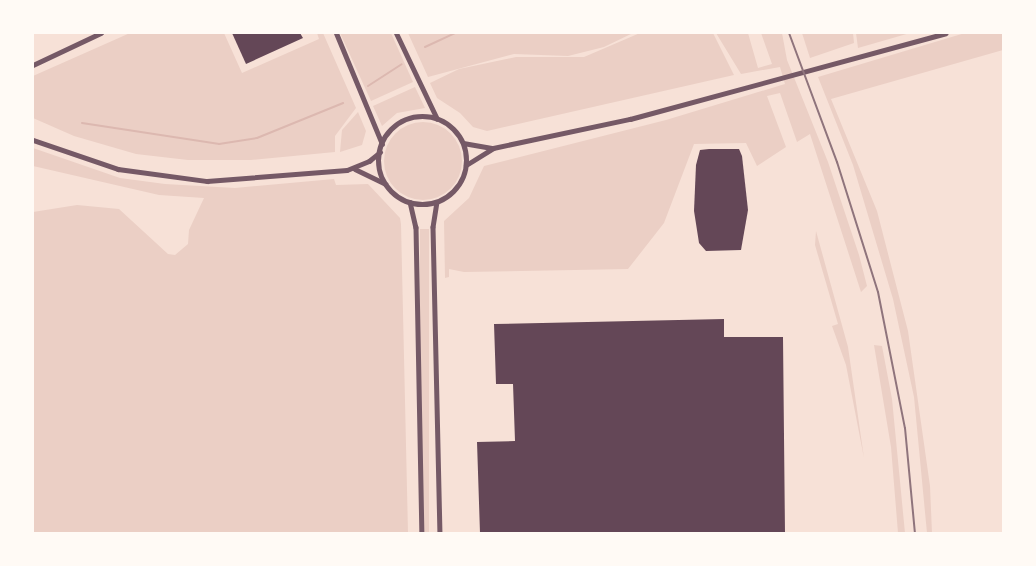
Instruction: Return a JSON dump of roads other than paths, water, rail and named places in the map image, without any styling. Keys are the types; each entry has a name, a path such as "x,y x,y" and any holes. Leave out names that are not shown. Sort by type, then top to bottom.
{"street":[{"path":"33,65 91,35 101,33"},
{"path":"336,33 382,144"},
{"path":"396,33 436,119"},
{"path":"466,165 493,148 620,121 784,79 946,33"},
{"path":"355,169 386,184 410,202 437,201 459,184 466,165 463,143 447,124 436,119 404,120 382,144 380,152 386,184"},
{"path":"33,140 93,163 177,179 243,179 355,169 380,152"},
{"path":"463,143 493,148"},
{"path":"437,201 433,215 440,533"},
{"path":"410,202 416,227 422,533"}],"waterway":[{"path":"425,47 455,33"},
{"path":"368,86 402,64"},
{"path":"82,123 219,144 257,138 343,103"}],"railway":[{"path":"789,33 837,162 878,292 905,428 915,533"}]}
